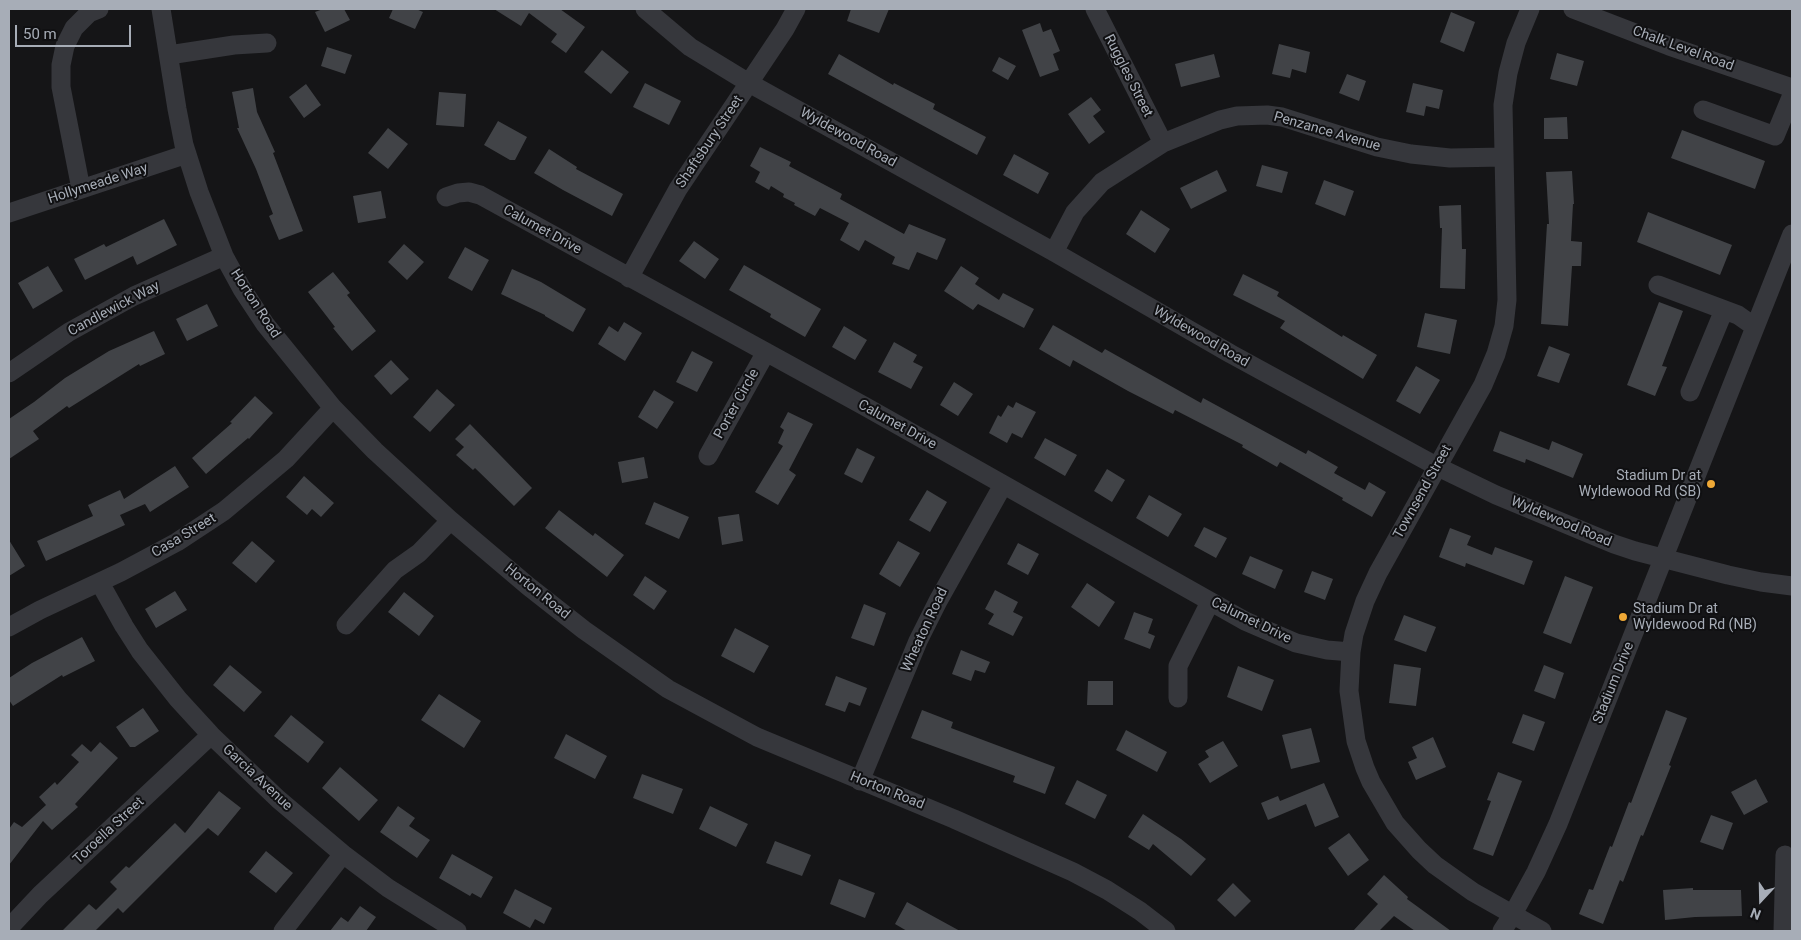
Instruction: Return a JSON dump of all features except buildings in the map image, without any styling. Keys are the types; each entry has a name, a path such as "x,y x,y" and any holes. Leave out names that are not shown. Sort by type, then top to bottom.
{"street":[{"path":"81,189 61,87 61,65 65,46 74,28 89,13 99,9"},
{"name":"Horton Road","path":"161,9 177,109 187,154 224,256 242,289 265,324 332,408 450,521 584,630 668,689 757,737 954,819 1073,872 1107,890 1140,911 1166,931"},
{"name":"Wyldewood Road","path":"645,9 690,47 750,83 1054,252 1231,354 1438,467 1496,495 1614,544 1761,582 1792,586"},
{"name":"Shaftsbury Street","path":"629,278 678,189 750,83 796,9"},
{"name":"Ruggles Street","path":"1095,9 1162,144"},
{"name":"Townsend Street","path":"1530,9 1516,43 1508,73 1503,105 1507,300 1504,326 1496,354 1483,385 1378,573 1365,601 1354,634 1349,691 1356,741 1371,782 1395,823 1435,865 1473,892 1542,931"},
{"name":"Chalk Level Road","path":"1574,9 1669,46 1792,88"},
{"path":"169,55 234,45 267,43"},
{"path":"1703,110 1775,136 1792,95"},
{"name":"Penzance Avenue","path":"1054,252 1075,212 1102,182 1162,144 1220,120 1237,116 1267,115 1300,122 1377,147 1412,154 1450,158 1504,157"},
{"name":"Hollymeade Way","path":"9,213 187,154"},
{"name":"Calumet Drive","path":"446,197 458,192 480,195 766,352 1246,621 1281,638 1326,650 1351,652"},
{"name":"Stadium Drive","path":"1502,931 1536,872 1558,824 1792,234"},
{"name":"Candlewick Way","path":"9,373 69,332 118,305 224,256"},
{"path":"1658,285 1738,316 1756,327"},
{"path":"1690,392 1724,310"},
{"name":"Porter Circle","path":"708,456 766,352"},
{"name":"Casa Street","path":"9,627 40,610 100,583 177,542 224,511 286,459 332,408"},
{"name":"Wheaton Road","path":"860,781 918,641 1002,485"},
{"path":"346,625 395,570 419,553 450,521"},
{"name":"Garcia Avenue","path":"100,583 140,651 178,699 210,735 278,799 343,854 388,888 457,931"},
{"path":"1178,698 1178,666 1210,602"},
{"name":"Toroella Street","path":"9,928 40,895 210,735"},
{"path":"283,931 343,854"},
{"path":"1783,931 1785,855"}],"place":[{"name":"Stadium Dr at Wyldewood Rd (SB)","path":"1711,484"},
{"name":"Stadium Dr at Wyldewood Rd (NB)","path":"1623,617"}]}
